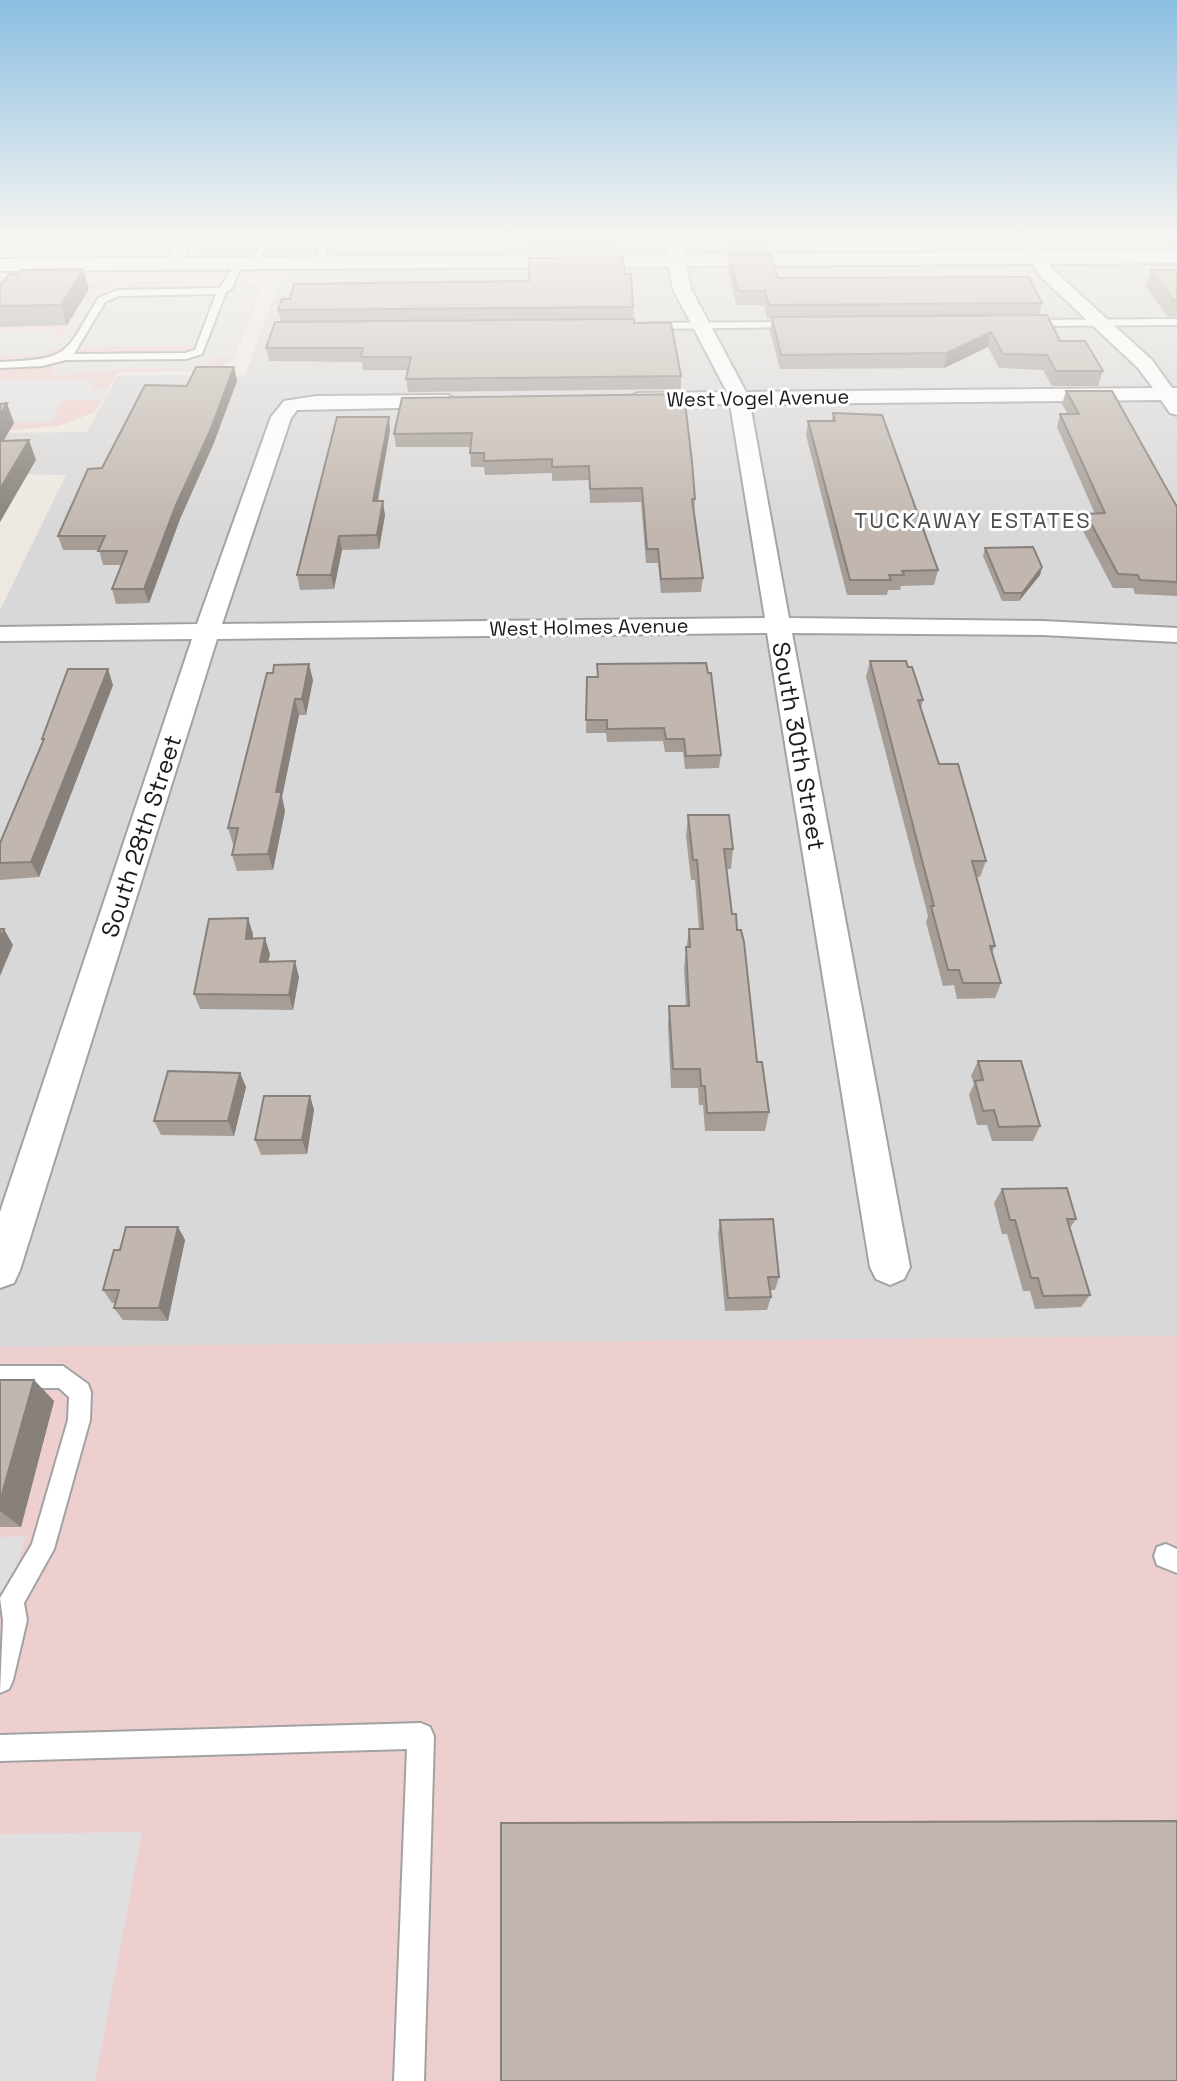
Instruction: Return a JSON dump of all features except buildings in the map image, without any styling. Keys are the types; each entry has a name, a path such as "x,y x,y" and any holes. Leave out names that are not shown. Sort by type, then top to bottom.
{"street":[{"name":"South 30th Street","path":"707,334 739,398 890,1267"},
{"path":"1114,334 1174,399"},
{"name":"West Vogel Avenue","path":"613,399 1174,399"},
{"name":"South 28th Street","path":"0,1270 207,631 281,417 291,405 316,402 472,400"},
{"name":"West Holmes Avenue","path":"0,634 778,625 1043,628 1177,635"}],"lane":[{"path":"0,365 51,363 72,355 83,334"},
{"path":"67,357 186,356 199,352 206,334"},
{"path":"0,1377 63,1377 80,1392 79,1420 42,1549 5,1598 15,1620 0,1680"},
{"path":"0,1748 421,1736 409,2081"}],"shaded area":[{"path":"0,334 243,334 233,361 210,370 118,372 95,412 59,426 0,431"},
{"path":"0,334 54,334 53,337 61,338 63,334 241,334 232,358 212,358 208,369 132,369 52,376 56,352 191,351 192,346 49,348 44,355 0,356"},
{"path":"260,334 1177,334 1177,1336 0,1347 0,610 66,475 0,474 0,433 87,432 117,376 245,375"},
{"path":"0,380 94,380 90,389 107,389 102,400 64,400 50,422 0,422 5,409 0,408"},
{"path":"1177,1336 1177,2081 0,2081 0,1347"},
{"path":"26,1536 13,1576 0,1593 0,1537"},
{"path":"142,1832 95,2081 0,2081 0,1834"}],"district":[{"name":"TUCKAWAY ESTATES","path":"973,520"}]}
